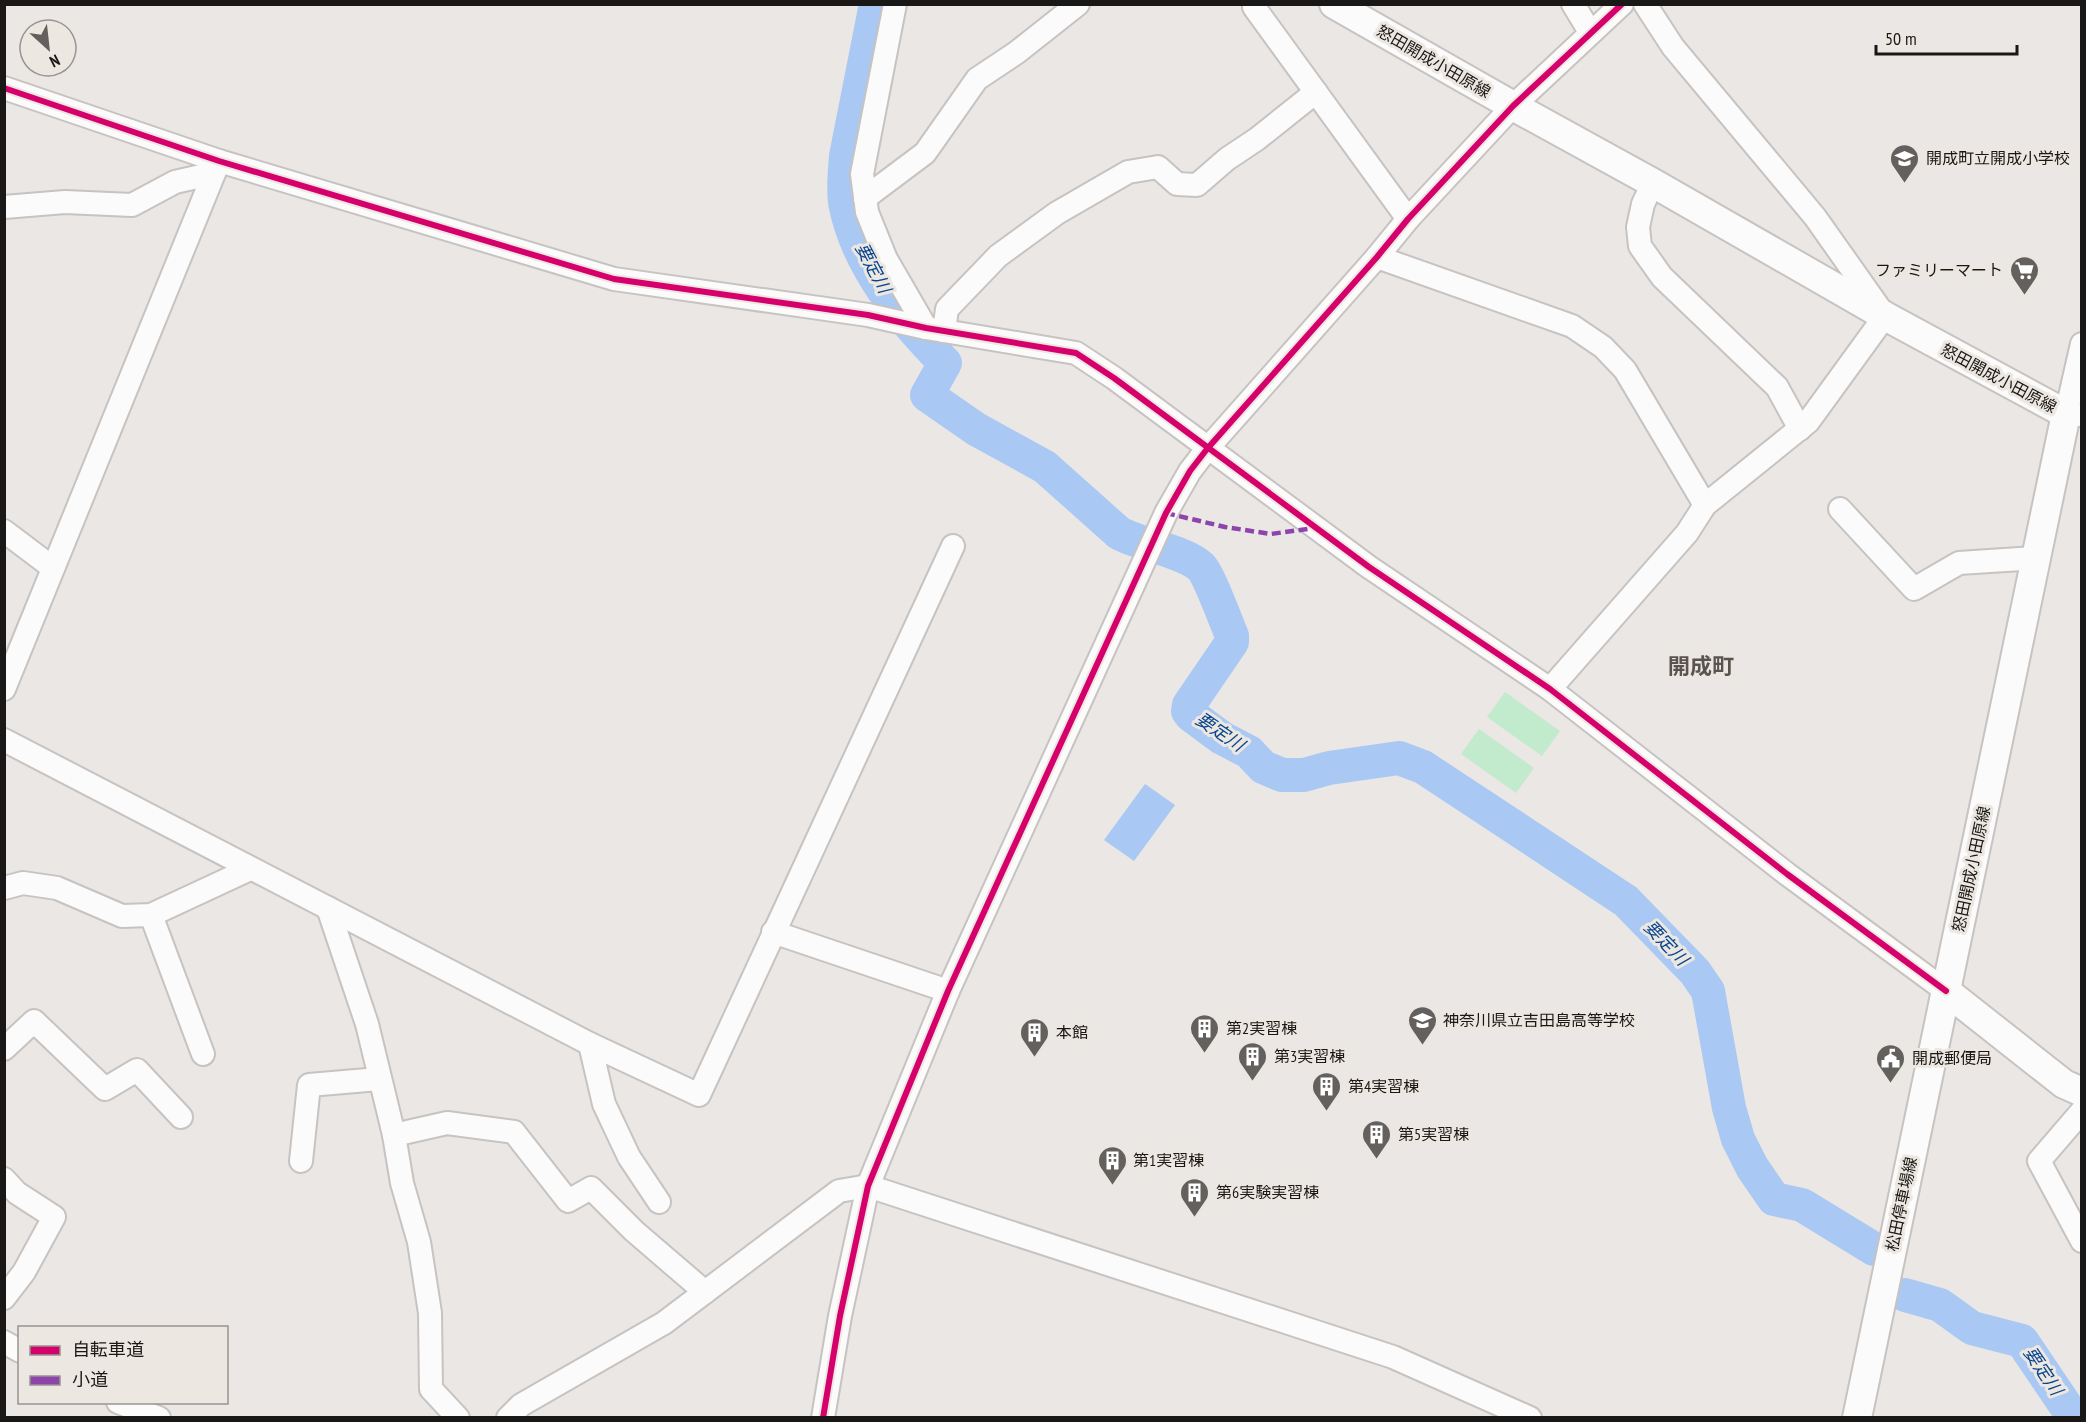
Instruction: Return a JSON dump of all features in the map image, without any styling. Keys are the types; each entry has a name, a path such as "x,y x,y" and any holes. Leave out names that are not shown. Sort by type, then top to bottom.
{"main road":[{"name":"怒田開成小田原線","path":"1334,4 1885,316 2074,415 2036,558 1946,991"},
{"path":"1946,991 2076,1083"},
{"name":"松田停車場線","path":"1857,1418 1946,991"}],"street":[{"path":"895,4 862,174 867,212 886,259 935,330"},
{"path":"866,198 925,153 977,79 1033,40 1078,4"},
{"path":"1255,4 1254,8 1408,219"},
{"path":"1573,4 1590,32"},
{"path":"823,1418 840,1317 868,1185 948,991 1166,513 1190,471 1207,448 1408,219 1513,106 1622,4"},
{"path":"1550,689 1687,533 1705,506 1808,422 1885,316 1815,217 1674,47 1645,4"},
{"path":"4,88 216,167 614,279 868,315 935,330 1076,353 1114,378 1369,567 1550,689 1787,874 1946,991"},
{"path":"935,330 948,309 998,256 1058,213 1128,172 1158,167 1177,184 1197,185 1227,159 1257,139 1316,92"},
{"path":"4,207 64,202 132,205 175,182 216,167"},
{"path":"4,689 216,167"},
{"path":"1653,183 1643,204 1638,227 1640,246 1662,277 1777,387 1800,429"},
{"path":"1377,257 1572,326 1603,347 1625,370 1705,506"},
{"path":"2074,415 2082,345"},
{"path":"1840,509 1914,589 1959,563 2036,558"},
{"path":"4,531 53,568"},
{"path":"4,740 590,1044 699,1095 953,546"},
{"path":"4,888 23,883 57,888 122,916 151,915 250,869"},
{"path":"328,908 367,1024 394,1135 402,1184 419,1242 430,1313 431,1389 458,1418"},
{"path":"151,915 203,1054"},
{"path":"773,932 948,991"},
{"path":"4,1048 34,1021 105,1089 137,1070 181,1117"},
{"path":"590,1044 603,1104 629,1157 659,1202"},
{"path":"301,1161 309,1085 380,1079"},
{"path":"2082,1111 2039,1161 2082,1241"},
{"path":"394,1135 447,1123 514,1132 568,1202 591,1188 634,1231 705,1292"},
{"path":"4,1179 17,1193 54,1217 24,1272 4,1298"},
{"path":"508,1418 521,1405 664,1323 839,1191 868,1185 1393,1357 1530,1418"},
{"path":"4,1342 18,1350"},
{"path":"123,1404 159,1418"}],"green space":[{"path":"1505,692 1560,731 1542,756 1487,717"},
{"path":"1479,729 1534,768 1516,793 1461,754"}],"water":[{"path":"1145,784 1175,805 1134,861 1104,840"}],"waterway":[{"name":"要定川","path":"876,4 846,156 845,202 859,247 883,290 897,310 945,363 927,395 976,429 1045,467 1119,533 1173,552 1201,567 1217,599 1232,636 1232,642 1189,705 1188,711 1222,738 1249,752 1263,767 1282,775 1304,775 1329,768 1399,758 1423,767 1626,901 1695,972 1708,991 1729,1108 1738,1139 1752,1167 1774,1199 1802,1205 1874,1249"},
{"name":"要定川","path":"1905,1295 1940,1305 1972,1328 2022,1341 2074,1418"}],"marked path":[{"path":"1166,513 1225,527 1271,534 1314,528"}],"cycle path":[{"path":"823,1418 840,1316 868,1186 948,991 1166,513 1190,471 1207,449 1408,219 1513,106 1622,4"},
{"path":"4,88 219,161 614,279 868,315 926,328 1076,353 1114,378 1369,567 1550,689 1787,874 1946,991"}],"place":[{"name":"開成町立開成小学校","path":"1905,184"},
{"name":"ファミリーマート","path":"2024,296"},
{"name":"神奈川県立吉田島高等学校","path":"1422,1046"},
{"name":"第2実習棟","path":"1205,1054"},
{"name":"本館","path":"1035,1058"},
{"name":"第3実習棟","path":"1253,1082"},
{"name":"開成郵便局","path":"1891,1084"},
{"name":"第4実習棟","path":"1327,1112"},
{"name":"第5実習棟","path":"1377,1160"},
{"name":"第1実習棟","path":"1112,1186"},
{"name":"第6実験実習棟","path":"1195,1218"}],"district":[{"name":"開成町","path":"1701,666"}]}
